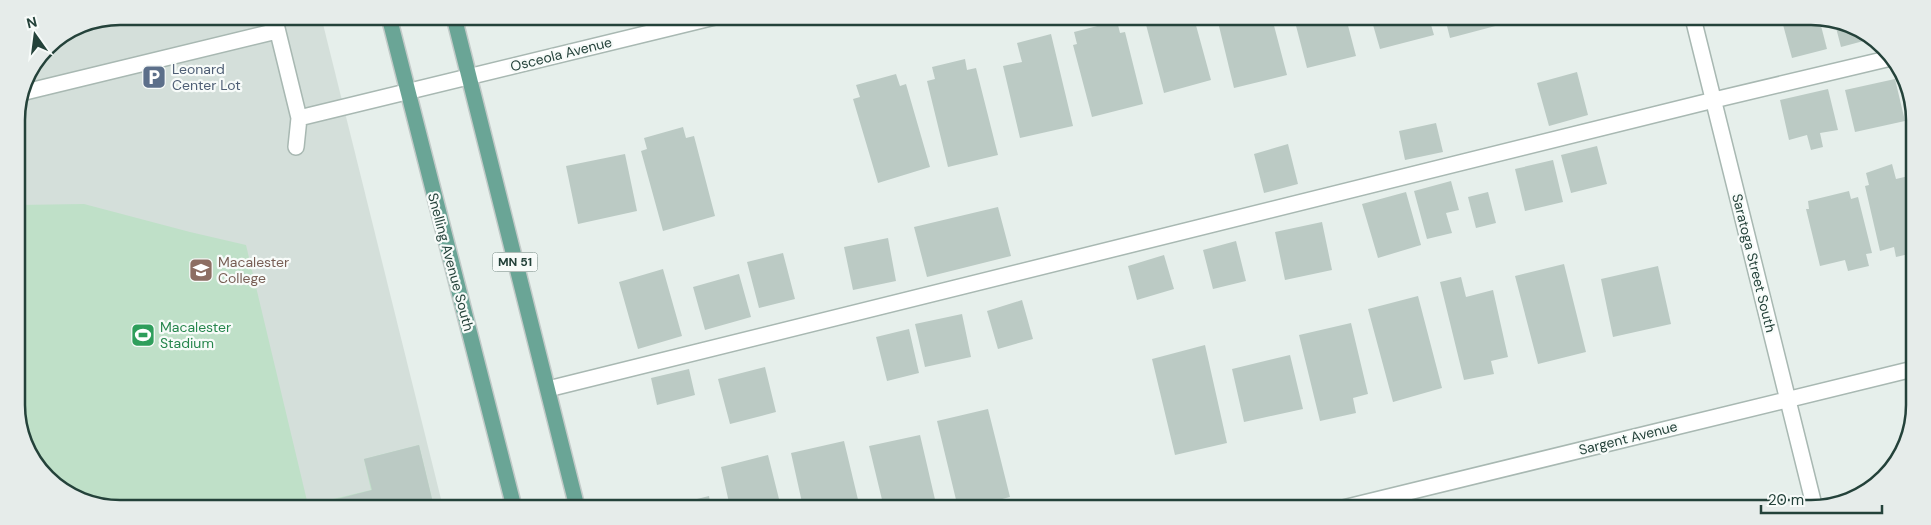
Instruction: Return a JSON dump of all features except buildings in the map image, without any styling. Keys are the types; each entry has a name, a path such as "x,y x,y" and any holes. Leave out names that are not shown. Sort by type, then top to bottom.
{"main road":[{"name":"Snelling Avenue South","path":"391,25 512,500"},
{"name":"MN 51","path":"456,25 575,500"}],"street":[{"path":"29,92 272,25"},
{"path":"276,25 299,118 296,146"},
{"name":"Osceola Avenue","path":"299,118 681,25"},
{"name":"Saratoga Street South","path":"1695,25 1813,500"},
{"path":"548,389 1884,59"},
{"name":"Sargent Avenue","path":"1376,500 1906,371"}],"shaded area":[{"name":"Macalester College","path":"114,25 323,25 441,500 108,499 89,495 72,487 45,463 30,436 25,411 25,114 32,84 47,60 60,60 60,47 78,35 89,30"}],"green space":[{"name":"Macalester Stadium","path":"84,204 246,245 307,500 108,499 89,495 78,490 53,472 35,447 30,436 25,411 25,205"},
{"name":"Macalester Stadium","path":"419,445 432,500 329,500 371,490 364,459"}],"place":[{"name":"Leonard Center Lot","path":"154,77"},
{"name":"Macalester College","path":"201,270"},
{"name":"Macalester Stadium","path":"143,335"}]}
